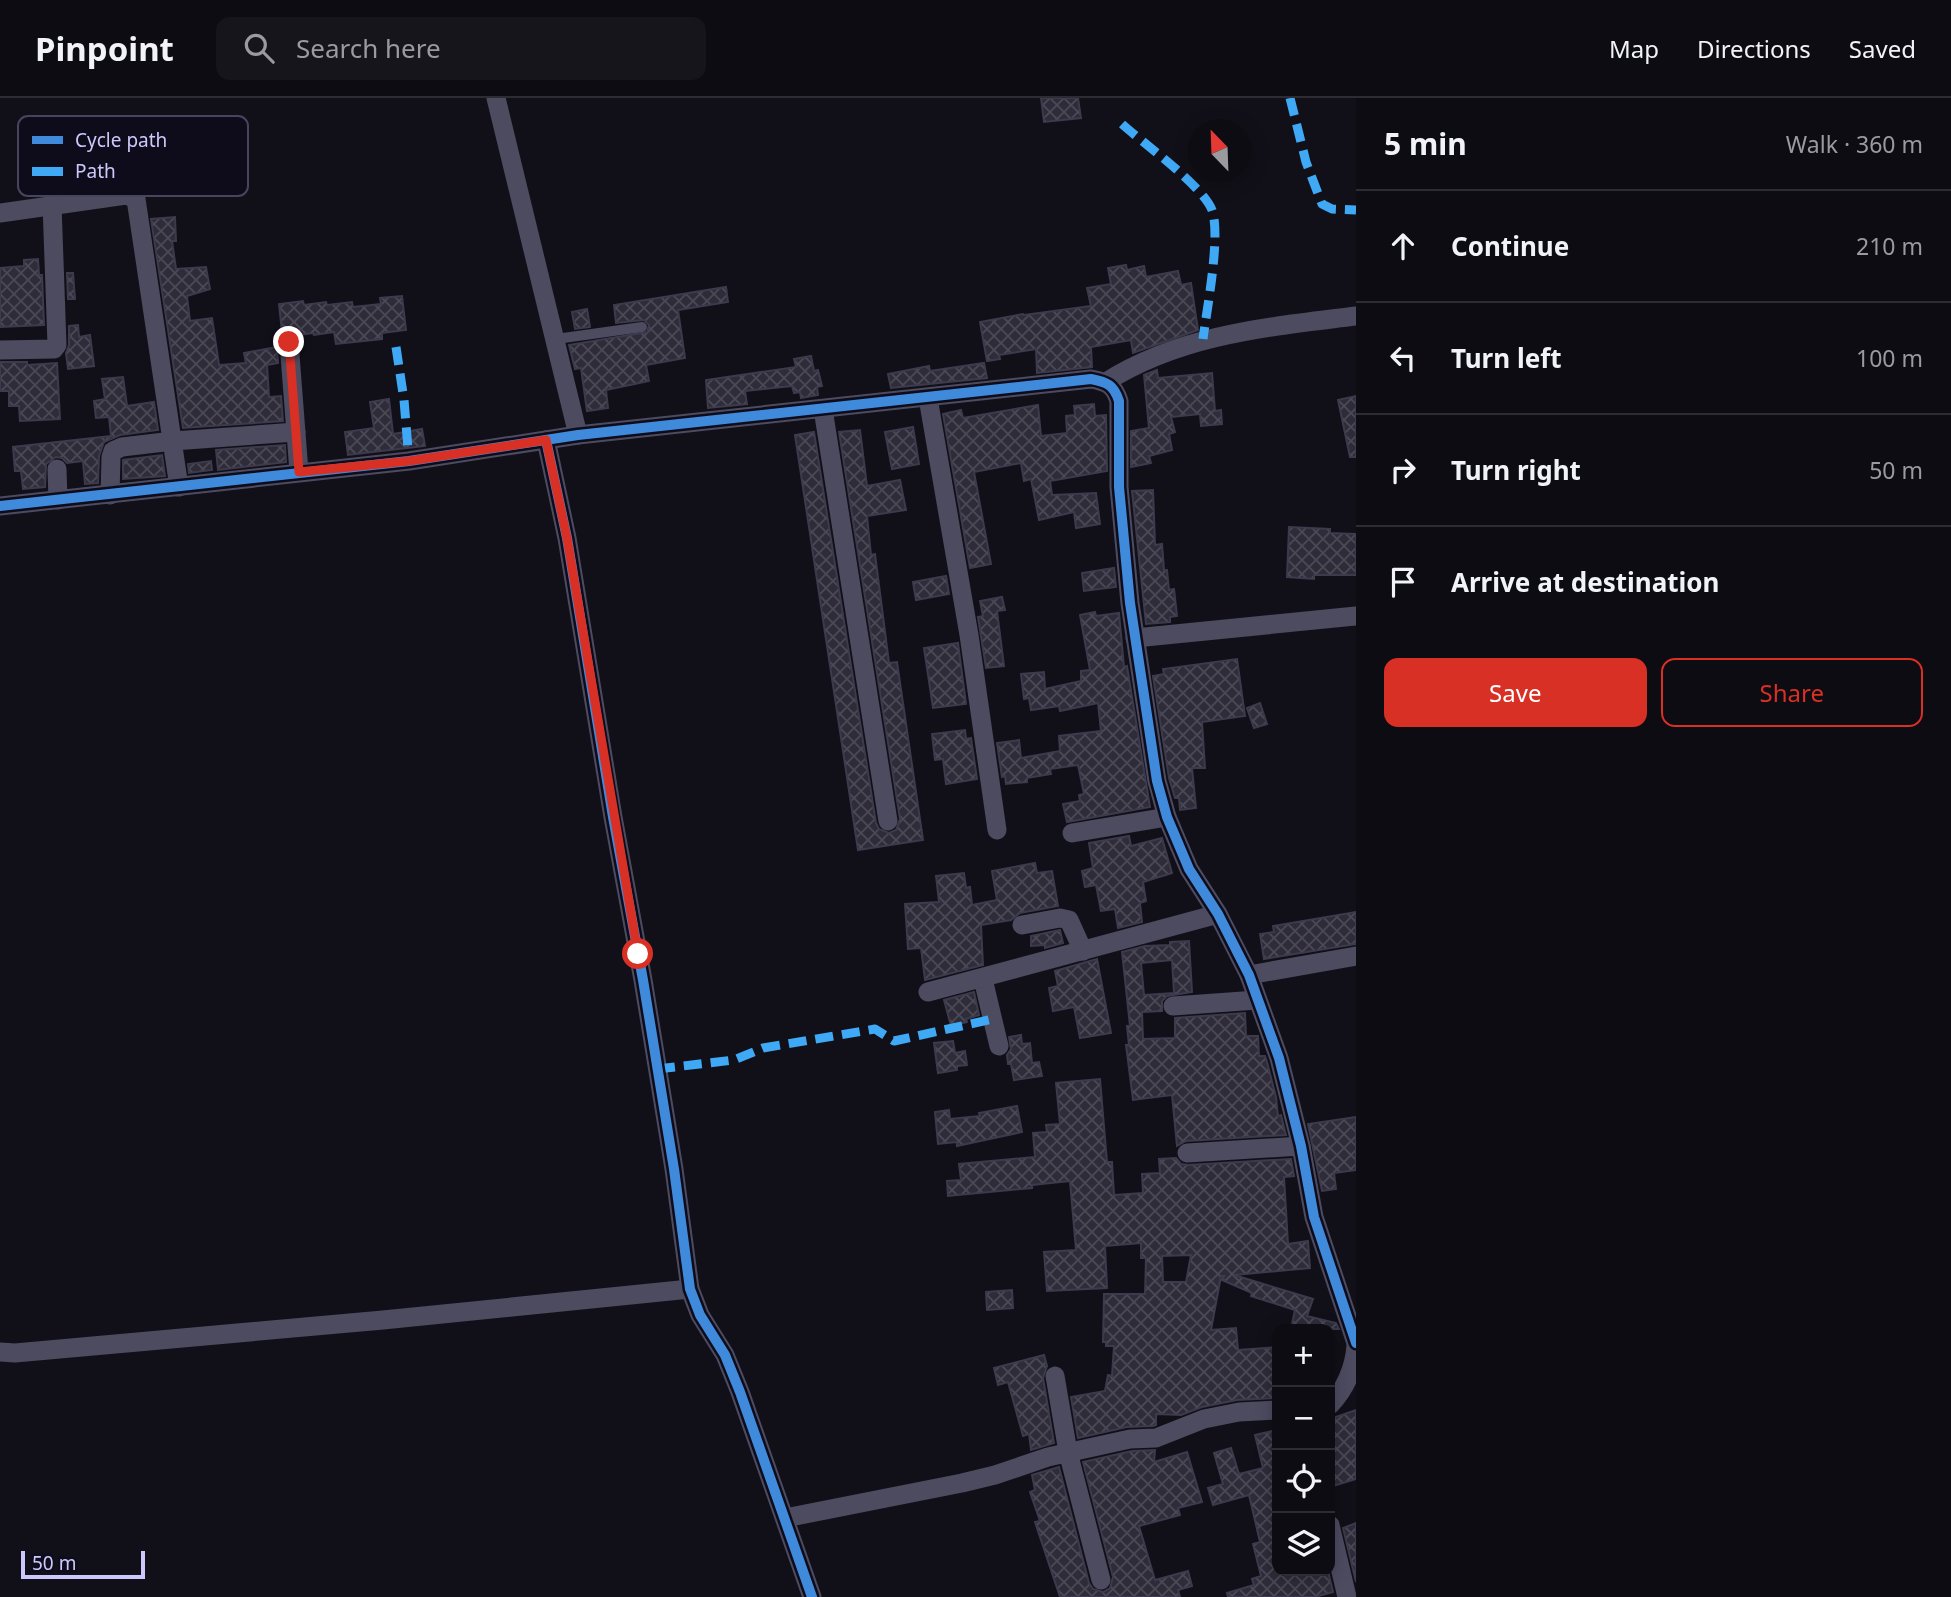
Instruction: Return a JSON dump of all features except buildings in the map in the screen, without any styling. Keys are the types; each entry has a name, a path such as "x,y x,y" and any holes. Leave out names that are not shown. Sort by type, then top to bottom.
{"street":[{"path":"496,98 578,435"},
{"path":"0,213 119,196"},
{"path":"129,196 136,199 179,487"},
{"path":"0,350 54,349 57,345 52,204"},
{"path":"1106,382 1127,369 1203,339 1356,316"},
{"path":"289,342 299,472"},
{"path":"0,506 409,461 578,435 1091,379 1106,382 1116,390 1119,401 1119,487 1135,638 1157,782 1167,817 1189,869 1218,914 1249,975 1279,1058 1301,1146 1314,1217 1356,1340 1354,1363 1335,1393"},
{"path":"928,398 969,635 997,830"},
{"path":"823,410 888,821"},
{"path":"110,495 111,457 113,451 122,447 296,432"},
{"path":"546,440 567,538 653,1044 690,1289 700,1315 725,1355 812,1597"},
{"path":"57,469 58,500"},
{"path":"1135,638 1356,616"},
{"path":"1072,833 1167,817"},
{"path":"928,992 1218,914"},
{"path":"1022,925 1060,918 1069,920 1083,951"},
{"path":"1249,975 1356,956"},
{"path":"983,979 999,1046"},
{"path":"1173,1006 1257,1000"},
{"path":"1187,1153 1301,1146"},
{"path":"0,1352 15,1353 383,1321 690,1289"},
{"path":"1055,1376 1068,1452 1101,1580"},
{"path":"785,1518 962,1483 1068,1452 1130,1439 1156,1438 1204,1419 1239,1412 1272,1410"},
{"path":"1335,1560 1340,1595"}],"lane":[{"path":"556,339 642,327"}],"marked path":[{"path":"1290,98 1306,162 1322,204 1332,209 1356,210"},
{"path":"1122,124 1185,177 1212,210 1214,254 1203,339"},
{"path":"396,347 409,461"},
{"path":"657,1069 734,1060 763,1048 875,1029 894,1041 993,1019"}],"cycle path":[{"path":"0,506 409,461 578,435 1091,379 1109,385 1119,401 1119,487 1130,603 1157,781 1167,817 1189,869 1218,914 1249,975 1279,1058 1301,1146 1314,1217 1356,1343"},
{"path":"546,440 567,538 643,980 674,1169 690,1289 700,1315 725,1355 740,1392 812,1597"}],"route":[{"path":"289,342 299,472 409,461 546,440 567,538 638,954"}]}
